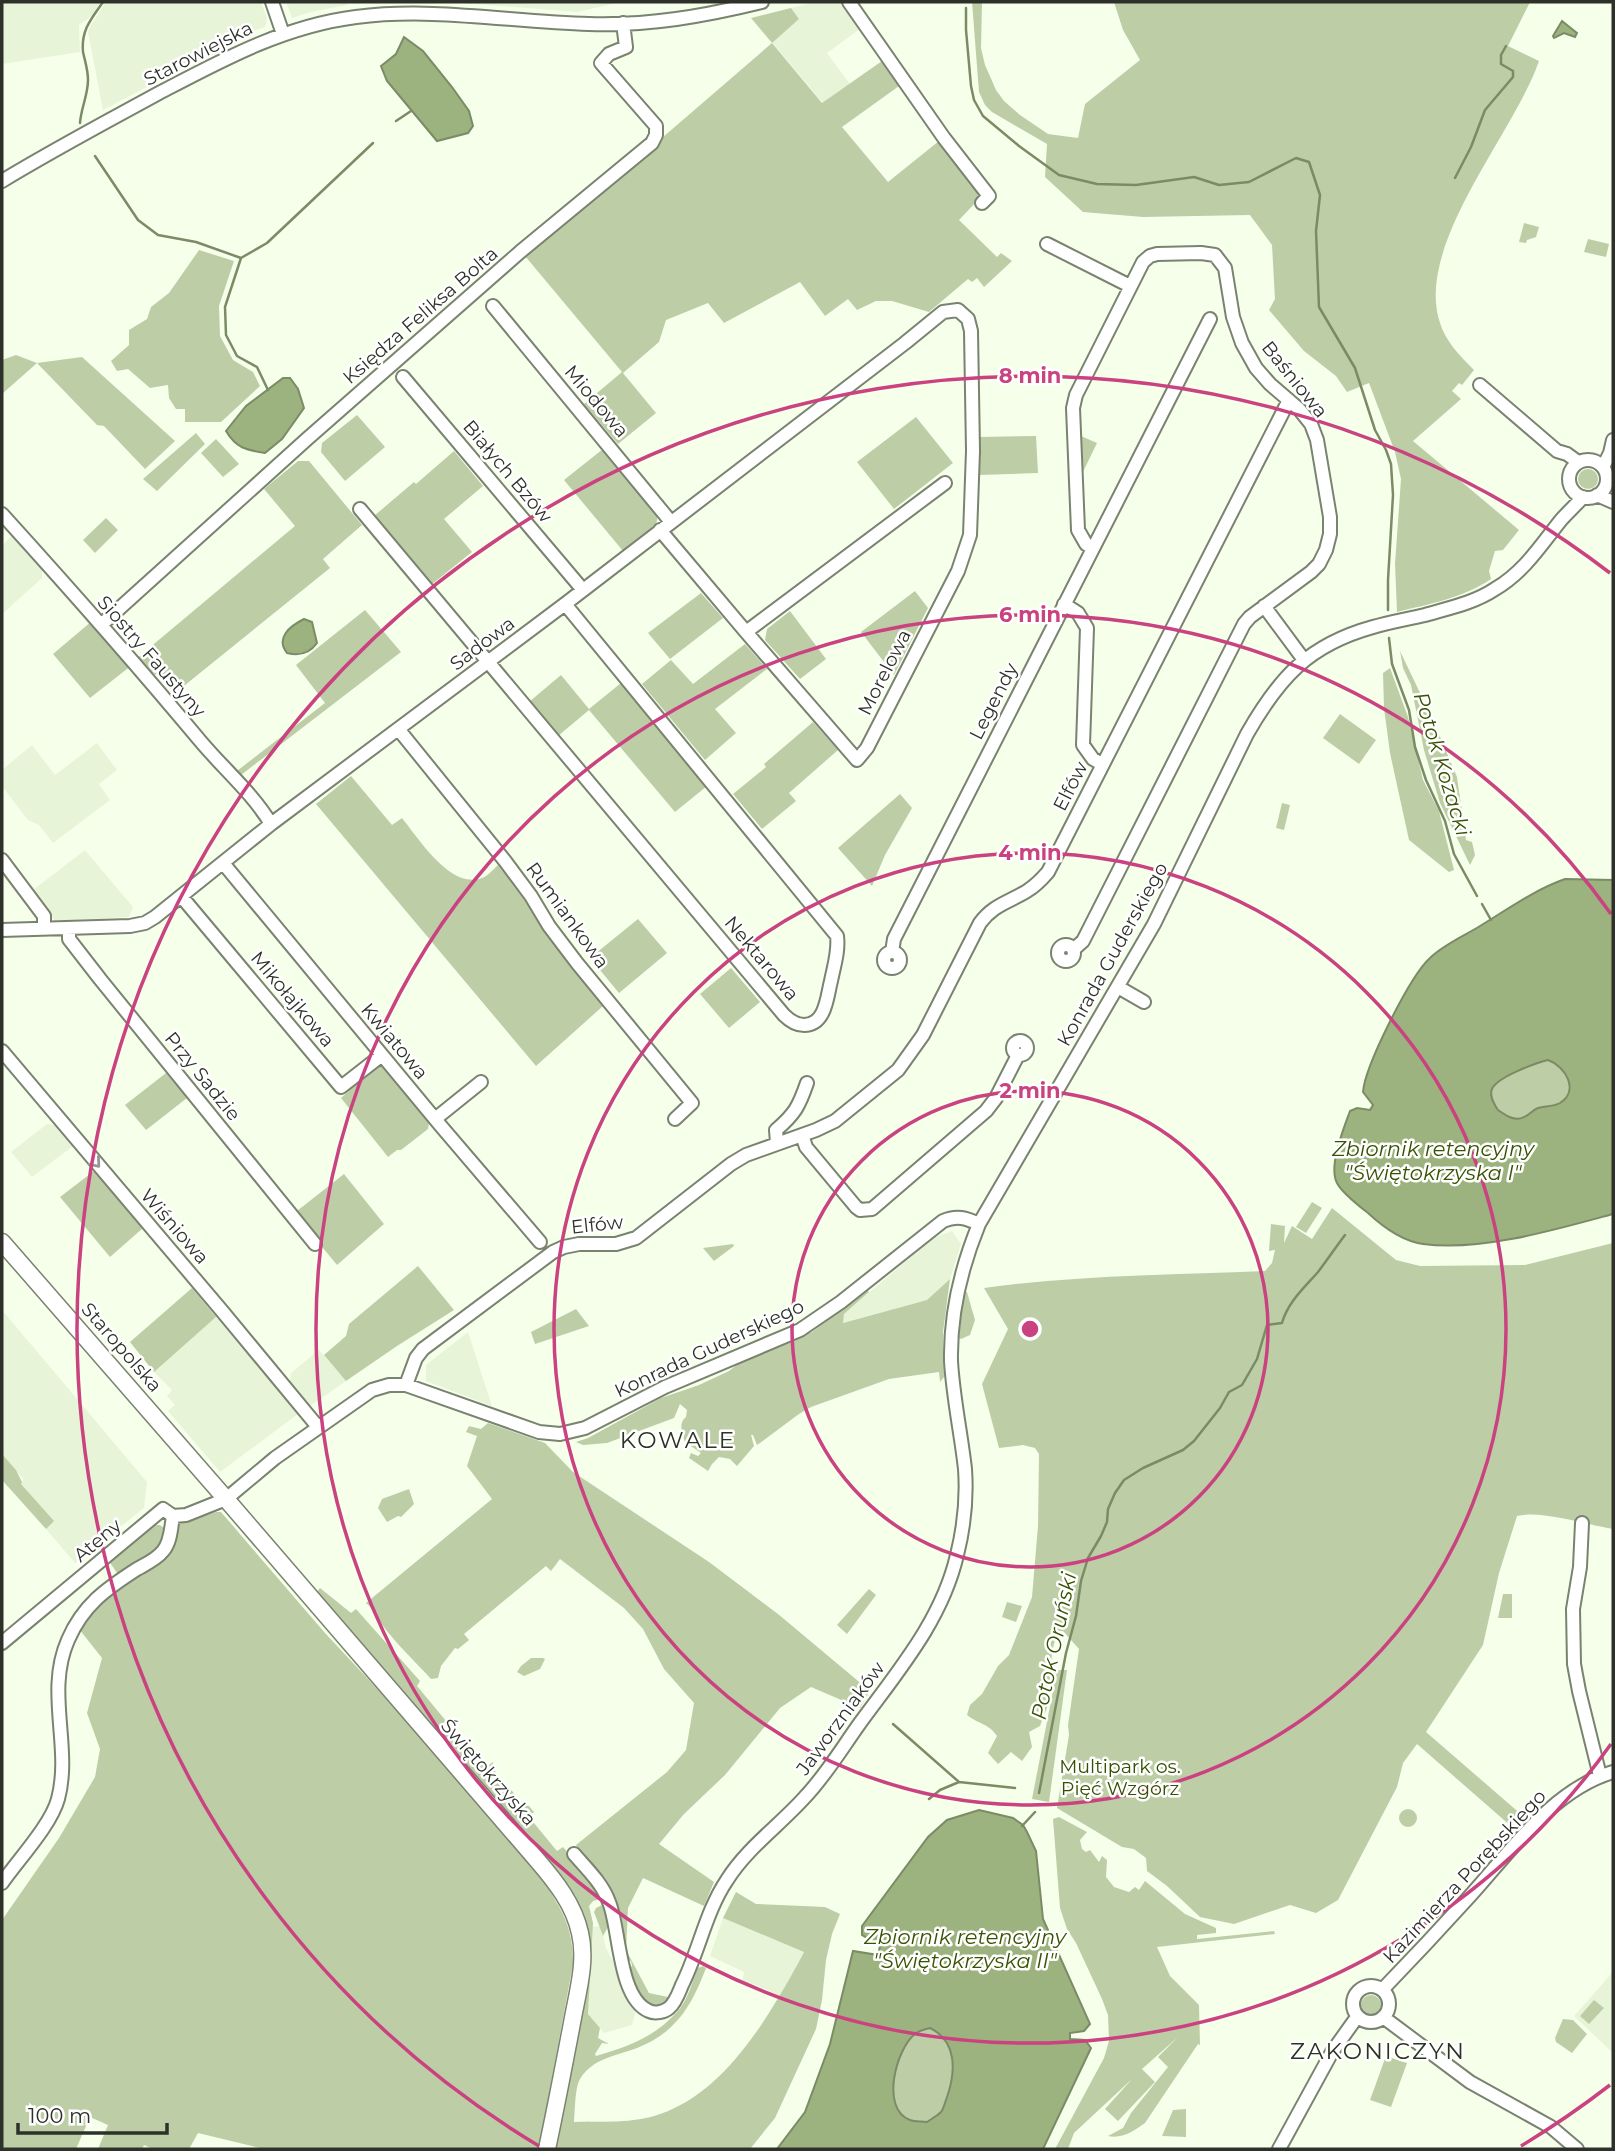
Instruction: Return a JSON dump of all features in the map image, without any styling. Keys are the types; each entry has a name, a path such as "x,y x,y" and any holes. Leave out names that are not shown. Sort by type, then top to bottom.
{"main road":[{"name":"Staropolska","path":"2,1242 209,1481"},
{"name":"Świętokrzyska","path":"209,1481 537,1860 570,1905 581,1934 582,1959 547,2149"}],"street":[{"path":"272,2 283,34"},
{"path":"355,17 356,2"},
{"name":"Starowiejska","path":"2,181 206,69 283,34 319,23 355,17 422,13 581,24 623,23 708,14 762,2"},
{"path":"849,2 944,138 989,196 982,203"},
{"name":"Księdza Feliksa Bolta","path":"101,625 520,252 652,143 656,126 601,63 609,54 626,47 623,23"},
{"path":"1047,244 1130,286"},
{"name":"Baśniowa","path":"1073,950 1083,941 1244,624 1311,572 1326,550 1330,534 1330,516 1317,440 1311,424 1256,368 1242,343 1233,317 1226,268 1215,255 1157,254 1143,262 1076,395 1073,408 1078,530 1081,538 1092,548"},
{"name":"Miodowa","path":"493,306 666,526"},
{"name":"Sadowa","path":"2,930 130,926 145,923 155,917 271,824 488,663 943,312 958,310"},
{"name":"Morelowa","path":"666,526 746,632 857,760 867,748 958,571 970,536 973,451 971,331 968,319 958,310"},
{"name":"Legendy","path":"892,952 894,939 1210,319"},
{"name":"Białych Bzów","path":"403,377 583,590"},
{"path":"1480,385 1557,451 1561,461 1586,465 1606,478 1605,490 1613,502"},
{"name":"Elfów","path":"406,1385 416,1358 423,1349 553,1252 579,1244 616,1244 636,1238 731,1164 746,1155 835,1121 898,1070 923,1035 987,913 1028,891 1048,872 1289,400"},
{"path":"1605,490 1578,493 1569,481 1602,448 1613,441"},
{"path":"746,632 945,483"},
{"name":"Konrada Guderskiego","path":"226,1499 318,1427 372,1390 383,1386 406,1385 539,1432 570,1433 658,1390 811,1324 943,1221 964,1217 979,1224 1154,924 1247,734 1272,693 1304,660 1335,641 1373,627 1453,607 1497,589 1531,559 1563,518 1578,493"},
{"path":"360,509 488,663"},
{"name":"Siostry Faustyny","path":"2,514 262,809 271,824"},
{"name":"Nektarowa","path":"488,663 789,1021 803,1026 815,1022 823,1012 836,955 837,936 833,929 565,604"},
{"path":"1064,604 1078,613 1087,628 1082,737 1086,752 1102,764"},
{"path":"1264,606 1304,660"},
{"name":"Rumiankowa","path":"399,730 531,895 549,926 577,963 692,1103 675,1119"},
{"path":"2,860 44,916 44,929"},
{"name":"Kwiatowa","path":"223,863 540,1242"},
{"name":"Mikołajkowa","path":"181,896 341,1087 382,1055"},
{"name":"Przy Sadzie","path":"69,929 69,939 100,979 315,1244"},
{"path":"1118,987 1143,1002"},
{"name":"Wiśniowa","path":"2,1051 318,1427"},
{"path":"802,1135 806,1147 856,1207 866,1211 872,1209 986,1111 996,1098 1017,1055"},
{"path":"435,1119 481,1082"},
{"path":"777,1143 776,1130 798,1109 807,1083"},
{"name":"Jaworzniaków","path":"575,1854 609,1900 621,1961 632,1993 647,2011 665,2011 673,2003 690,1968 716,1898 727,1880 739,1864 806,1796 839,1754 921,1638 948,1584 961,1533 965,1493 965,1470 951,1362 952,1324 961,1274 979,1224"},
{"name":"Ateny","path":"4,1637 163,1509 173,1516 186,1515 226,1499"},
{"path":"2,1883 52,1815 58,1798 61,1771 59,1667 67,1642 90,1604 119,1580 163,1552 169,1540 173,1516"},
{"path":"1582,1523 1581,1562 1572,1619 1574,1664 1600,1776"},
{"name":"Kazimierza Porębskiego","path":"1382,1990 1544,1816 1568,1795 1600,1776 1613,1772"},
{"name":"Kazimierza Porębskiego","path":"1279,2149 1332,2052 1357,2017 1352,2003 1359,1990 1368,1986 1382,1990 1388,2000 1387,2012 1383,2017"},
{"path":"1357,2017 1373,2022 1383,2017 1470,2082 1551,2127 1577,2149"}],"shaded area":[{"path":"2,2 100,2 93,15 79,25 80,52 2,64"},
{"path":"106,2 261,2 267,18 265,27 103,110 88,32"},
{"path":"286,2 349,2 347,5 292,18"},
{"path":"449,2 621,2 577,12"},
{"path":"816,2 840,2 860,29 827,53 850,84 823,103 772,42 799,19 791,8"},
{"path":"13,534 42,567 42,578 2,614 2,546"},
{"path":"97,743 117,770 99,784 110,800 53,843 39,825 28,820 2,786 2,770 32,745 55,775"},
{"path":"85,850 133,907 129,917 55,921 33,890"},
{"path":"47,1124 56,1125 73,1146 32,1177 11,1152"},
{"path":"952,1231 961,1244 950,1279 927,1300 842,1323 844,1314 933,1238"},
{"path":"2,1310 147,1482 144,1508 75,1563 46,1529 53,1521 20,1483 24,1480 2,1454"},
{"path":"216,1317 298,1414 220,1472 168,1411 175,1405 167,1396 172,1390 154,1372"},
{"path":"468,1332 492,1406 426,1381 426,1365"},
{"path":"319,1350 346,1381 310,1406 290,1382 291,1373"},
{"path":"723,1918 804,1951 780,1996 742,1982 744,1972 710,1956"},
{"path":"601,1926 606,1948 637,2007 632,2025 604,2033 588,2014 592,1927"},
{"path":"1613,1972 1613,2053 1574,2016"}],"green space":[{"path":"972,2 982,2 981,48 985,65 1004,101 1048,134 1078,138 1085,104 1140,60 1123,30 1114,2 1530,2 1508,46 1539,61 1527,90 1470,190 1453,225 1441,259 1436,292 1440,323 1454,348 1474,370 1462,385 1459,383 1452,391 1461,399 1413,441 1519,530 1503,550 1495,551 1489,571 1491,579 1457,596 1397,612 1395,564 1401,479 1395,452 1369,383 1347,392 1336,376 1304,351 1269,310 1275,299 1272,245 1250,215 1143,217 1083,212 1045,177 1047,144 992,112 979,92"},
{"path":"791,8 799,19 772,43 751,18"},
{"path":"772,43 822,103 882,61 899,86 842,127 888,182 939,141 978,193 979,199 959,220 997,257 1001,253 1012,261 984,287 977,278 972,282 968,279 929,312 892,301 876,301 857,310 848,299 825,316 800,282 724,323 708,303 666,320 659,342 623,373 656,413 618,444 584,404 622,372 525,256"},
{"path":"1524,223 1539,227 1536,237 1526,243 1519,242"},
{"path":"1588,239 1609,244 1606,257 1584,252"},
{"path":"199,250 234,261 219,306 220,336 233,360 253,372 260,386 221,422 185,422 185,409 176,409 169,398 168,385 150,388 128,369 117,371 111,361 129,345 129,330 147,319 151,307 169,293"},
{"path":"16,355 37,363 2,394 2,360"},
{"path":"82,357 175,441 145,469 104,426 97,425 37,363"},
{"path":"357,415 385,447 345,481 321,452 322,443"},
{"path":"916,417 953,463 894,509 857,462"},
{"path":"196,433 205,444 157,491 143,479"},
{"path":"1036,436 1038,473 979,475 979,437"},
{"path":"1081,436 1097,443 1082,474"},
{"path":"216,439 239,464 223,477 201,453"},
{"path":"603,449 658,515 656,525 623,551 564,480"},
{"path":"454,451 483,486 444,519 472,552 431,585 374,516"},
{"path":"298,461 309,461 362,525 323,559 330,568 169,698 174,688 164,676 148,673 136,659 295,526 264,489"},
{"path":"1588,469 1595,472 1598,479 1595,486 1588,489 1581,486 1578,479 1581,472"},
{"path":"106,518 118,530 95,553 83,540"},
{"path":"915,591 928,608 894,675 861,632"},
{"path":"701,593 723,618 670,659 648,633"},
{"path":"365,610 401,652 237,778 233,774 325,703 296,665"},
{"path":"790,611 826,659 800,679 765,640 767,629"},
{"path":"92,621 132,665 90,698 53,654"},
{"path":"745,644 767,669 715,709 736,733 705,760 642,684 671,660 693,684"},
{"path":"1400,651 1457,777 1466,840 1472,842 1475,855 1470,865 1440,803"},
{"path":"1390,668 1408,717 1423,780 1439,811 1454,870 1449,872 1409,840 1390,753 1384,708 1383,673"},
{"path":"561,675 589,709 621,683 707,786 675,812 589,710 558,736 529,702"},
{"path":"1340,714 1376,740 1359,764 1323,738"},
{"path":"813,722 838,750 789,793 796,801 762,829 733,794"},
{"path":"351,776 392,825 402,818 428,851 450,872 474,880 486,876 498,865 603,1006 536,1066 316,804"},
{"path":"900,794 912,808 885,855 872,886 838,848"},
{"path":"1282,803 1290,805 1284,830 1276,828"},
{"path":"638,919 667,953 619,993 590,958"},
{"path":"731,968 760,1002 729,1028 700,994"},
{"path":"1548,1059 1560,1067 1568,1079 1569,1092 1566,1098 1560,1103 1538,1108 1517,1119 1498,1110 1491,1094 1495,1084 1517,1071"},
{"path":"376,1066 382,1067 429,1123 428,1129 388,1157 341,1098 349,1091 350,1086"},
{"path":"166,1073 187,1098 146,1130 125,1105"},
{"path":"94,1171 143,1228 110,1257 60,1197"},
{"path":"344,1174 384,1224 337,1265 297,1211"},
{"path":"1312,1202 1322,1208 1306,1233 1296,1227"},
{"name":"Multipark os. Pięć Wzgórz","path":"1332,1208 1396,1260 1420,1266 1525,1265 1613,1243 1613,1529 1552,1516 1517,1516 1499,1573 1483,1645 1426,1732 1523,1816 1512,1827 1417,1744 1403,1763 1397,1787 1338,1900 1316,1913 1290,1905 1234,1924 1200,1917 1147,1871 1146,1858 1134,1849 1122,1847 1057,1808 1079,1649 1063,1631 1059,1631 1054,1645 1048,1706 1040,1726 1029,1732 1032,1747 1022,1761 1011,1752 998,1764 988,1753 997,1736 987,1726 967,1715 970,1705 982,1694 998,1666 1009,1655 1032,1597 1038,1526 1039,1454 1035,1448 1023,1445 999,1448 982,1384 1008,1329 984,1288 1089,1278 1265,1271 1272,1263 1275,1250 1269,1251 1271,1224 1285,1226 1284,1243 1292,1226 1312,1239"},
{"path":"734,1246 714,1261 703,1248"},
{"path":"418,1266 454,1310 346,1381 324,1355 346,1336 349,1324"},
{"path":"950,1279 943,1332 944,1377 940,1382 939,1372 889,1379 811,1407 757,1445 751,1435 754,1446 737,1466 730,1459 719,1457 708,1471 689,1458 691,1453 698,1456 701,1453 685,1442 681,1425 687,1410 680,1404 674,1418 607,1443 583,1445 576,1442 661,1398 699,1385 729,1371 743,1360 812,1332 867,1289 869,1292 844,1314 843,1323 927,1300"},
{"path":"192,1288 216,1317 154,1372 130,1342"},
{"path":"964,1292 967,1292 975,1320 970,1335 961,1339 959,1338"},
{"path":"576,1309 589,1326 535,1344 531,1332"},
{"path":"488,1423 545,1443 573,1472 709,1562 778,1614 870,1691 860,1708 811,1687 780,1708 725,1775 684,1814 659,1844 714,1882 704,1906 643,1878 628,1908 626,1950 649,1993 668,1997 673,1989 674,1992 664,2006 654,2008 638,1991 628,1969 632,1966 631,1961 626,1959 620,1927 576,1845 667,1772 686,1750 694,1703 664,1669 643,1629 624,1608 560,1559 551,1571 546,1566 464,1634 469,1640 458,1649 455,1648 441,1666 438,1678 431,1679 392,1637 377,1613 366,1603 492,1499 467,1466 477,1436 466,1432 469,1426 481,1429"},
{"path":"2,1454 16,1470 21,1484 54,1521 46,1529 2,1480"},
{"path":"409,1489 414,1504 401,1517 387,1522 378,1508 382,1499"},
{"path":"221,1512 325,1633 383,1695 542,1878 561,1909 571,1939 573,1964 539,2149 264,2149 198,2133 189,2149 153,2149 144,2145 142,2149 98,2149 108,2125 90,2117 76,2149 2,2149 2,1920 59,1838 95,1777 100,1749 87,1713 102,1658 79,1629 101,1600 144,1571 178,1524"},
{"path":"153,1525 164,1528 156,1551 119,1576 109,1561"},
{"path":"320,1588 351,1613 356,1609 420,1681 417,1686 485,1768 493,1762 494,1770 524,1805 534,1812 529,1817 557,1851 563,1847 600,1890 604,1898 593,1901 589,1906 593,1923 588,2014 600,2028 598,2038 609,2044 602,2043 596,2056 630,2045 650,2035 668,2021 681,2007 698,1968 706,1968 688,2006 672,2026 651,2042 606,2059 585,2072 577,2088 574,2122 639,2119 660,2114 684,2103 706,2088 746,2046 778,1999 804,1952 723,1918 736,1892 756,1904 825,1907 840,1914 826,1960 816,2029 775,2118 750,2149 553,2149 587,1931 579,1906 316,1593"},
{"path":"869,1589 876,1595 847,1634 837,1625"},
{"path":"1503,1594 1512,1594 1512,1618 1498,1618"},
{"path":"1007,1602 1022,1606 1016,1622 1002,1617"},
{"path":"531,1658 545,1659 540,1669 524,1676 517,1672 521,1666"},
{"path":"1057,1670 1067,1670 1049,1802 1032,1799"},
{"path":"1408,1809 1414,1812 1417,1818 1414,1824 1408,1827 1402,1824 1399,1818 1402,1812"},
{"path":"1059,1817 1087,1832 1080,1840 1082,1849 1086,1852 1090,1850 1099,1862 1102,1856 1107,1860 1106,1877 1114,1887 1129,1892 1135,1887 1139,1890 1145,1881 1185,1914 1216,1928 1216,1933 1197,1935 1197,1939 1274,1931 1275,1934 1157,1947 1170,1976 1199,2005 1200,2045 1198,2044 1145,2123 1123,2135 1108,2136 1123,2128 1131,2113 1168,2067 1158,2057 1178,2037 1142,2069 1155,2082 1118,2121 1105,2109 1132,2079 1074,2133 1068,2149 1055,2149 1104,2058 1109,2041 1108,2015 1067,1929 1060,1908 1053,1819"},
{"path":"604,1904 610,1923 603,1936 594,1912"},
{"path":"1371,1995 1378,1998 1381,2005 1378,2012 1371,2015 1364,2012 1361,2005 1364,1998"},
{"path":"1594,2000 1604,2008 1589,2024 1580,2016"},
{"path":"1563,2019 1573,2020 1587,2034 1572,2053 1556,2042 1555,2038"},
{"path":"930,2028 942,2036 950,2047 953,2062 952,2081 941,2112 927,2122 914,2121 901,2114 895,2104 894,2078 908,2042 917,2033"},
{"path":"1386,2056 1407,2063 1391,2107 1370,2100"},
{"path":"1186,2109 1186,2137 1162,2136 1173,2110"}],"water":[{"path":"1562,21 1577,33 1575,37 1564,33 1554,38"},
{"path":"404,37 423,51 469,111 473,126 468,133 437,141 387,81 381,66 396,54"},
{"path":"283,378 290,378 298,389 304,408 282,439 265,453 238,445 226,431 246,406"},
{"path":"304,619 312,622 317,643 304,653 287,653 283,637 289,629"},
{"name":"Zbiornik retencyjny \"Świętokrzyska I\"","path":"1565,879 1613,880 1613,1214 1494,1242 1445,1246 1408,1240 1380,1223 1337,1183 1334,1167 1350,1111 1357,1108 1370,1110 1373,1105 1363,1092 1372,1063 1401,1001 1430,958 1521,900","holes":["1548,1060 1568,1079 1569,1092 1566,1098 1560,1103 1538,1108 1517,1119 1498,1110 1491,1094 1495,1084 1535,1064"]},
{"name":"Zbiornik retencyjny \"Świętokrzyska II\"","path":"979,1810 1013,1818 1023,1825 1036,1851 1043,1919 1090,2024 1084,2031 1070,2033 1070,2039 1085,2040 1091,2048 1043,2149 777,2149 805,2112 830,2044 853,1951 878,1955 880,1946 862,1935 862,1926 928,1837 947,1820","holes":["930,2028 939,2034 950,2049 953,2067 944,2105 941,2112 927,2122 910,2120 901,2114 895,2104 893,2092 897,2065 902,2052 916,2033"]}],"waterway":[{"path":"80,123 88,80 83,52 84,37 88,25 103,2"},
{"name":"Potok Kozacki","path":"966,8 974,100 983,116 1059,175 1097,184 1136,185 1194,177 1219,185 1249,182 1296,158 1309,162 1320,195 1316,231 1319,307 1355,368 1375,430 1391,464 1393,495 1388,610"},
{"path":"1455,178 1471,147 1485,110 1513,77 1513,71 1501,64 1501,55 1506,46"},
{"path":"396,121 411,111"},
{"path":"268,390 257,367 237,356 226,335 225,307 241,258 267,243 373,143"},
{"path":"95,156 138,220 158,235 196,242 241,258"},
{"name":"Potok Kozacki","path":"1389,638 1392,664 1409,710 1415,747 1426,780 1445,821 1454,854 1477,896"},
{"name":"Potok Kozacki","path":"1482,904 1491,920"},
{"name":"Potok Oruński","path":"1039,1793 1081,1581 1088,1558 1107,1522 1108,1509 1115,1493 1124,1480 1183,1450 1194,1441 1229,1392 1242,1385 1257,1359 1267,1325 1282,1323 1292,1302 1345,1235"},
{"path":"893,1724 959,1782"},
{"path":"929,1799 940,1790 959,1782 1015,1788"},
{"name":"Potok Oruński","path":"1022,1826 1035,1812"}],"district":[{"name":"KOWALE","path":"678,1440"},
{"name":"ZAKONICZYN","path":"1378,2051"}]}
